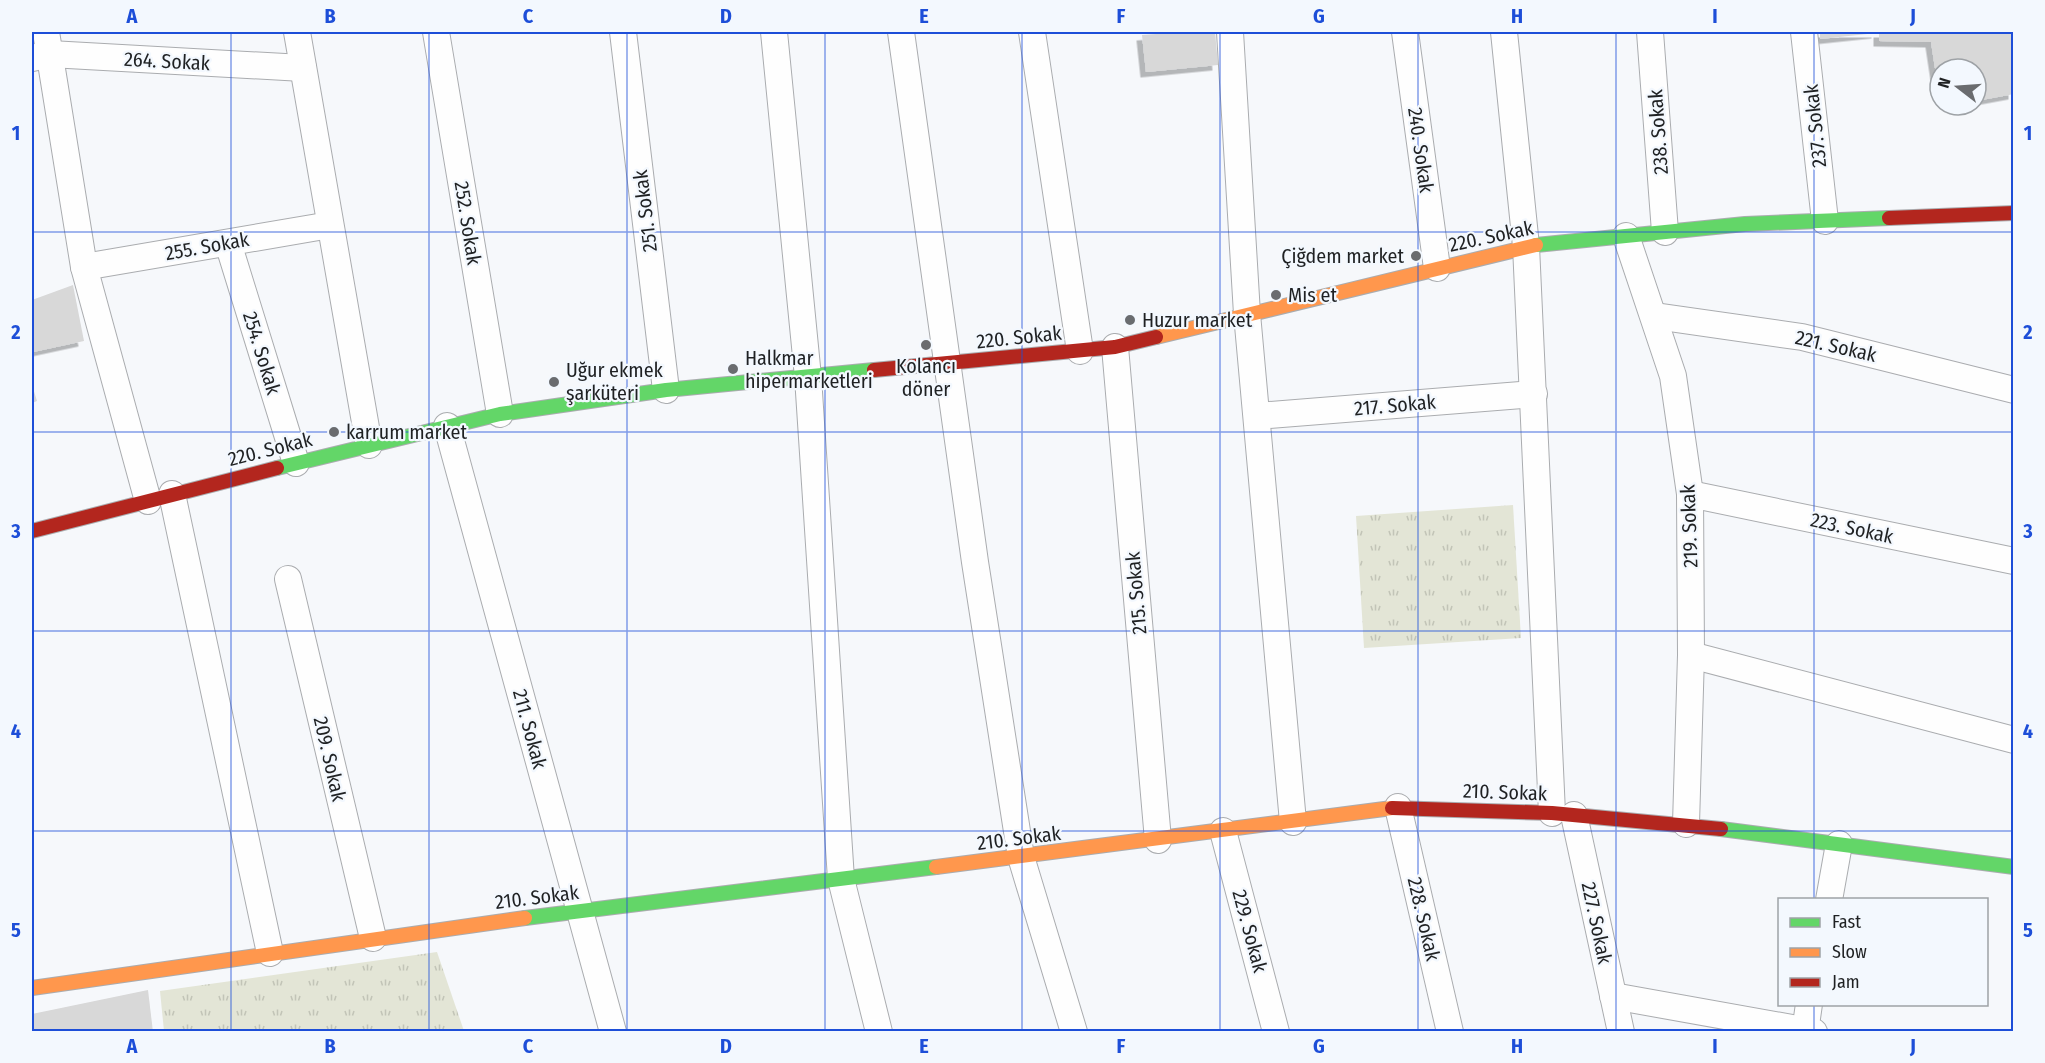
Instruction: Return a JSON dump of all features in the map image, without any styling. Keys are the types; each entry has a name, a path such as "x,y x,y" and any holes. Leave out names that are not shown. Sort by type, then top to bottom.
{"street":[{"path":"297,32 369,445"},
{"name":"252. Sokak","path":"436,32 500,414"},
{"name":"251. Sokak","path":"623,32 666,390"},
{"path":"774,32 808,377 841,879 879,1032"},
{"path":"901,32 950,364 975,562 1020,857 1074,1032"},
{"path":"1032,32 1080,351"},
{"path":"1230,32 1247,315 1293,822"},
{"name":"240. Sokak","path":"1405,32 1437,268"},
{"name":"227. Sokak","path":"1504,32 1526,246 1563,814 1621,1032"},
{"name":"238. Sokak","path":"1650,32 1665,232"},
{"name":"237. Sokak","path":"1804,32 1825,221"},
{"path":"42,48 84,267 160,497 270,953"},
{"name":"264. Sokak","path":"42,48 303,68"},
{"name":"220. Sokak","path":"32,531 296,463 500,414 666,390 1115,347 1526,246 1745,224 2013,213"},
{"name":"255. Sokak","path":"84,267 330,225"},
{"name":"219. Sokak","path":"1626,237 1655,316 1673,376 1690,495 1691,655 1686,824"},
{"name":"254. Sokak","path":"228,243 296,463"},
{"name":"221. Sokak","path":"1655,316 1802,337 2013,390"},
{"name":"215. Sokak","path":"1115,347 1158,840"},
{"name":"217. Sokak","path":"1257,416 1534,394"},
{"name":"211. Sokak","path":"447,426 613,1032"},
{"name":"223. Sokak","path":"1690,495 2013,561"},
{"name":"209. Sokak","path":"288,579 373,938"},
{"path":"1691,655 2013,740"},
{"name":"210. Sokak","path":"32,988 373,938 1158,840 1398,807 1563,814 1686,824 2013,867"},
{"name":"228. Sokak","path":"1398,807 1450,1032"},
{"name":"229. Sokak","path":"1224,831 1276,1032"},
{"path":"1829,898 1839,844"},
{"path":"1613,996 1808,1031 1809,1006"}],"green space":[{"path":"1513,505 1521,638 1364,648 1356,516"},
{"path":"437,952 464,1031 164,1031 160,991"}],"building":[{"path":"1215,32 1218,65 1146,72 1142,35"},
{"path":"1820,32 1877,32 1877,33 1820,39"},
{"path":"1879,32 2014,32 2014,94 1988,99 1988,57 1933,57 1931,42 1879,41"},
{"path":"73,285 84,341 33,352 32,300"},
{"path":"32,385 37,401 32,403"},
{"path":"148,990 153,1032 32,1032 32,1014"}],"traffic: fast":[{"path":"1536,245 1745,224 1889,218"},
{"path":"277,468 500,414 666,390 874,370"},
{"path":"1721,829 2014,867"},
{"path":"525,918 936,867"}],"traffic: slow":[{"path":"1156,337 1536,245"},
{"path":"936,867 1392,808"},
{"path":"32,988 525,918"}],"traffic: jam":[{"path":"1889,218 2014,213"},
{"path":"874,370 1115,347 1156,337"},
{"path":"32,531 277,468"},
{"path":"1392,808 1552,813 1721,829"}],"place":[{"name":"Çiğdem market","path":"1416,256"},
{"name":"Mis et","path":"1276,295"},
{"name":"Huzur market","path":"1130,320"},
{"name":"Kolancı döner","path":"926,345"},
{"name":"Halkmar hipermarketleri","path":"733,369"},
{"name":"Uğur ekmek şarküteri","path":"554,382"},
{"name":"karrum market","path":"334,432"}]}
